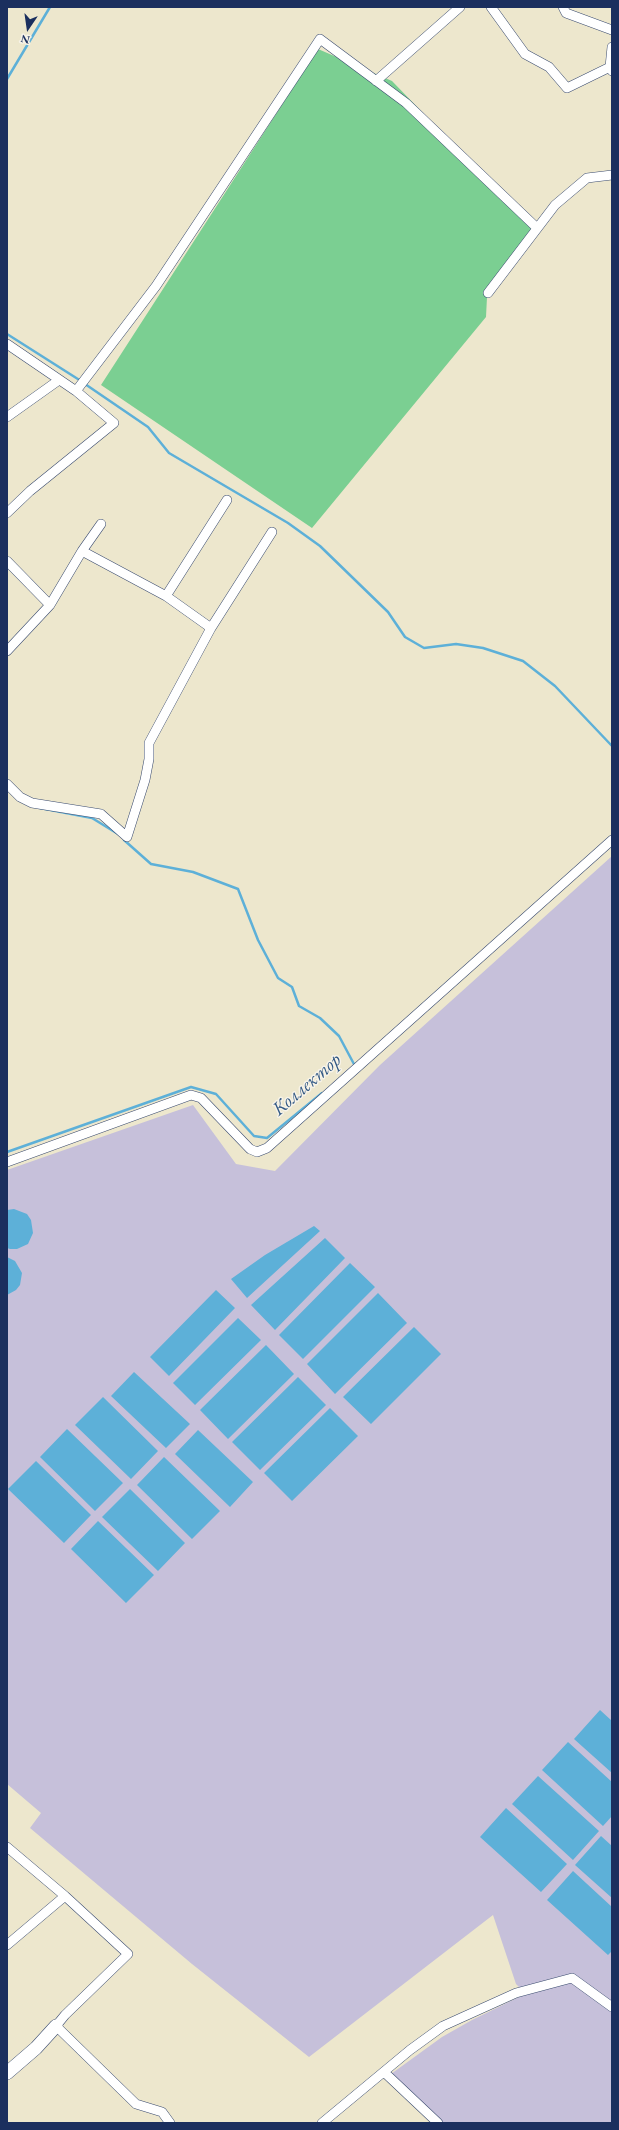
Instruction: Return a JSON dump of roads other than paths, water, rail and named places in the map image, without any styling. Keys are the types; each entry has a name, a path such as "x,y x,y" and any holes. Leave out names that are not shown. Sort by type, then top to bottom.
{"street":[{"path":"376,81 460,7"},
{"path":"491,7 525,54 549,67 567,88 611,69 612,47"},
{"path":"563,7 566,13 612,30"},
{"path":"80,385 156,286 320,40 406,103 537,228"},
{"path":"488,293 555,205 587,178 612,175"},
{"path":"7,344 59,380 80,385 114,424 30,491 7,513"},
{"path":"7,417 59,380"},
{"path":"166,596 227,500"},
{"path":"7,651 50,605 82,551 101,524"},
{"path":"7,784 20,797 32,803 100,814 127,836 145,780 149,759 149,743 211,628 272,532"},
{"path":"82,551 166,596 211,628"},
{"path":"7,561 50,605"},
{"path":"7,1162 191,1095 201,1098 250,1149 257,1152 267,1148 612,840"},
{"path":"7,1847 65,1896 128,1954 65,2015 36,2048 7,2073"},
{"path":"7,1945 65,1896"},
{"path":"322,2123 333,2120 384,2072 443,2026 516,1993 572,1978 612,2007"},
{"path":"56,2026 136,2104 162,2112 170,2123"},
{"path":"384,2072 438,2123"}],"water":[{"path":"14,1209 27,1214 31,1220 33,1233 28,1244 17,1249 10,1249 7,1248 7,1210"},
{"path":"314,1226 320,1231 247,1298 231,1279 265,1255"},
{"path":"325,1238 345,1258 275,1330 251,1305"},
{"path":"7,1257 15,1261 22,1273 20,1285 16,1290 7,1295"},
{"path":"350,1263 375,1287 303,1359 279,1335"},
{"path":"216,1290 235,1308 169,1376 150,1357"},
{"path":"378,1293 407,1323 335,1394 307,1364"},
{"path":"238,1318 261,1340 195,1405 173,1383"},
{"path":"414,1327 441,1354 371,1424 343,1397"},
{"path":"266,1345 294,1374 228,1439 200,1410"},
{"path":"134,1372 190,1424 166,1448 111,1396"},
{"path":"298,1377 326,1405 260,1470 232,1442"},
{"path":"103,1397 158,1451 131,1479 75,1425"},
{"path":"330,1408 358,1436 292,1501 264,1473"},
{"path":"67,1429 123,1483 95,1511 40,1457"},
{"path":"198,1430 253,1482 230,1507 175,1454"},
{"path":"164,1457 220,1511 192,1539 137,1485"},
{"path":"36,1461 91,1515 64,1543 8,1489"},
{"path":"130,1489 185,1543 158,1571 102,1517"},
{"path":"98,1521 154,1575 126,1603 71,1549"},
{"path":"600,1710 612,1721 612,1773 574,1739"},
{"path":"568,1742 612,1782 612,1816 603,1826 542,1770"},
{"path":"538,1776 599,1831 573,1860 512,1804"},
{"path":"506,1808 567,1864 541,1892 480,1837"},
{"path":"601,1836 612,1846 612,1898 575,1865"},
{"path":"573,1871 612,1907 612,1951 608,1955 547,1900"}],"waterway":[{"path":"7,79 50,7"},
{"path":"7,334 81,381"},
{"path":"85,384 148,427 169,453 288,523 320,546 388,612 405,637 424,648 456,644 483,648 523,661 555,686 612,746"},
{"name":"Коллектор","path":"40,808 92,818 118,834"},
{"name":"Коллектор","path":"124,840 151,864 193,872 238,889 258,940 278,978 292,987 299,1006 320,1018 339,1036 355,1066"},
{"name":"Коллектор","path":"7,1152 191,1087 216,1094 254,1136 267,1138 322,1093"}]}
